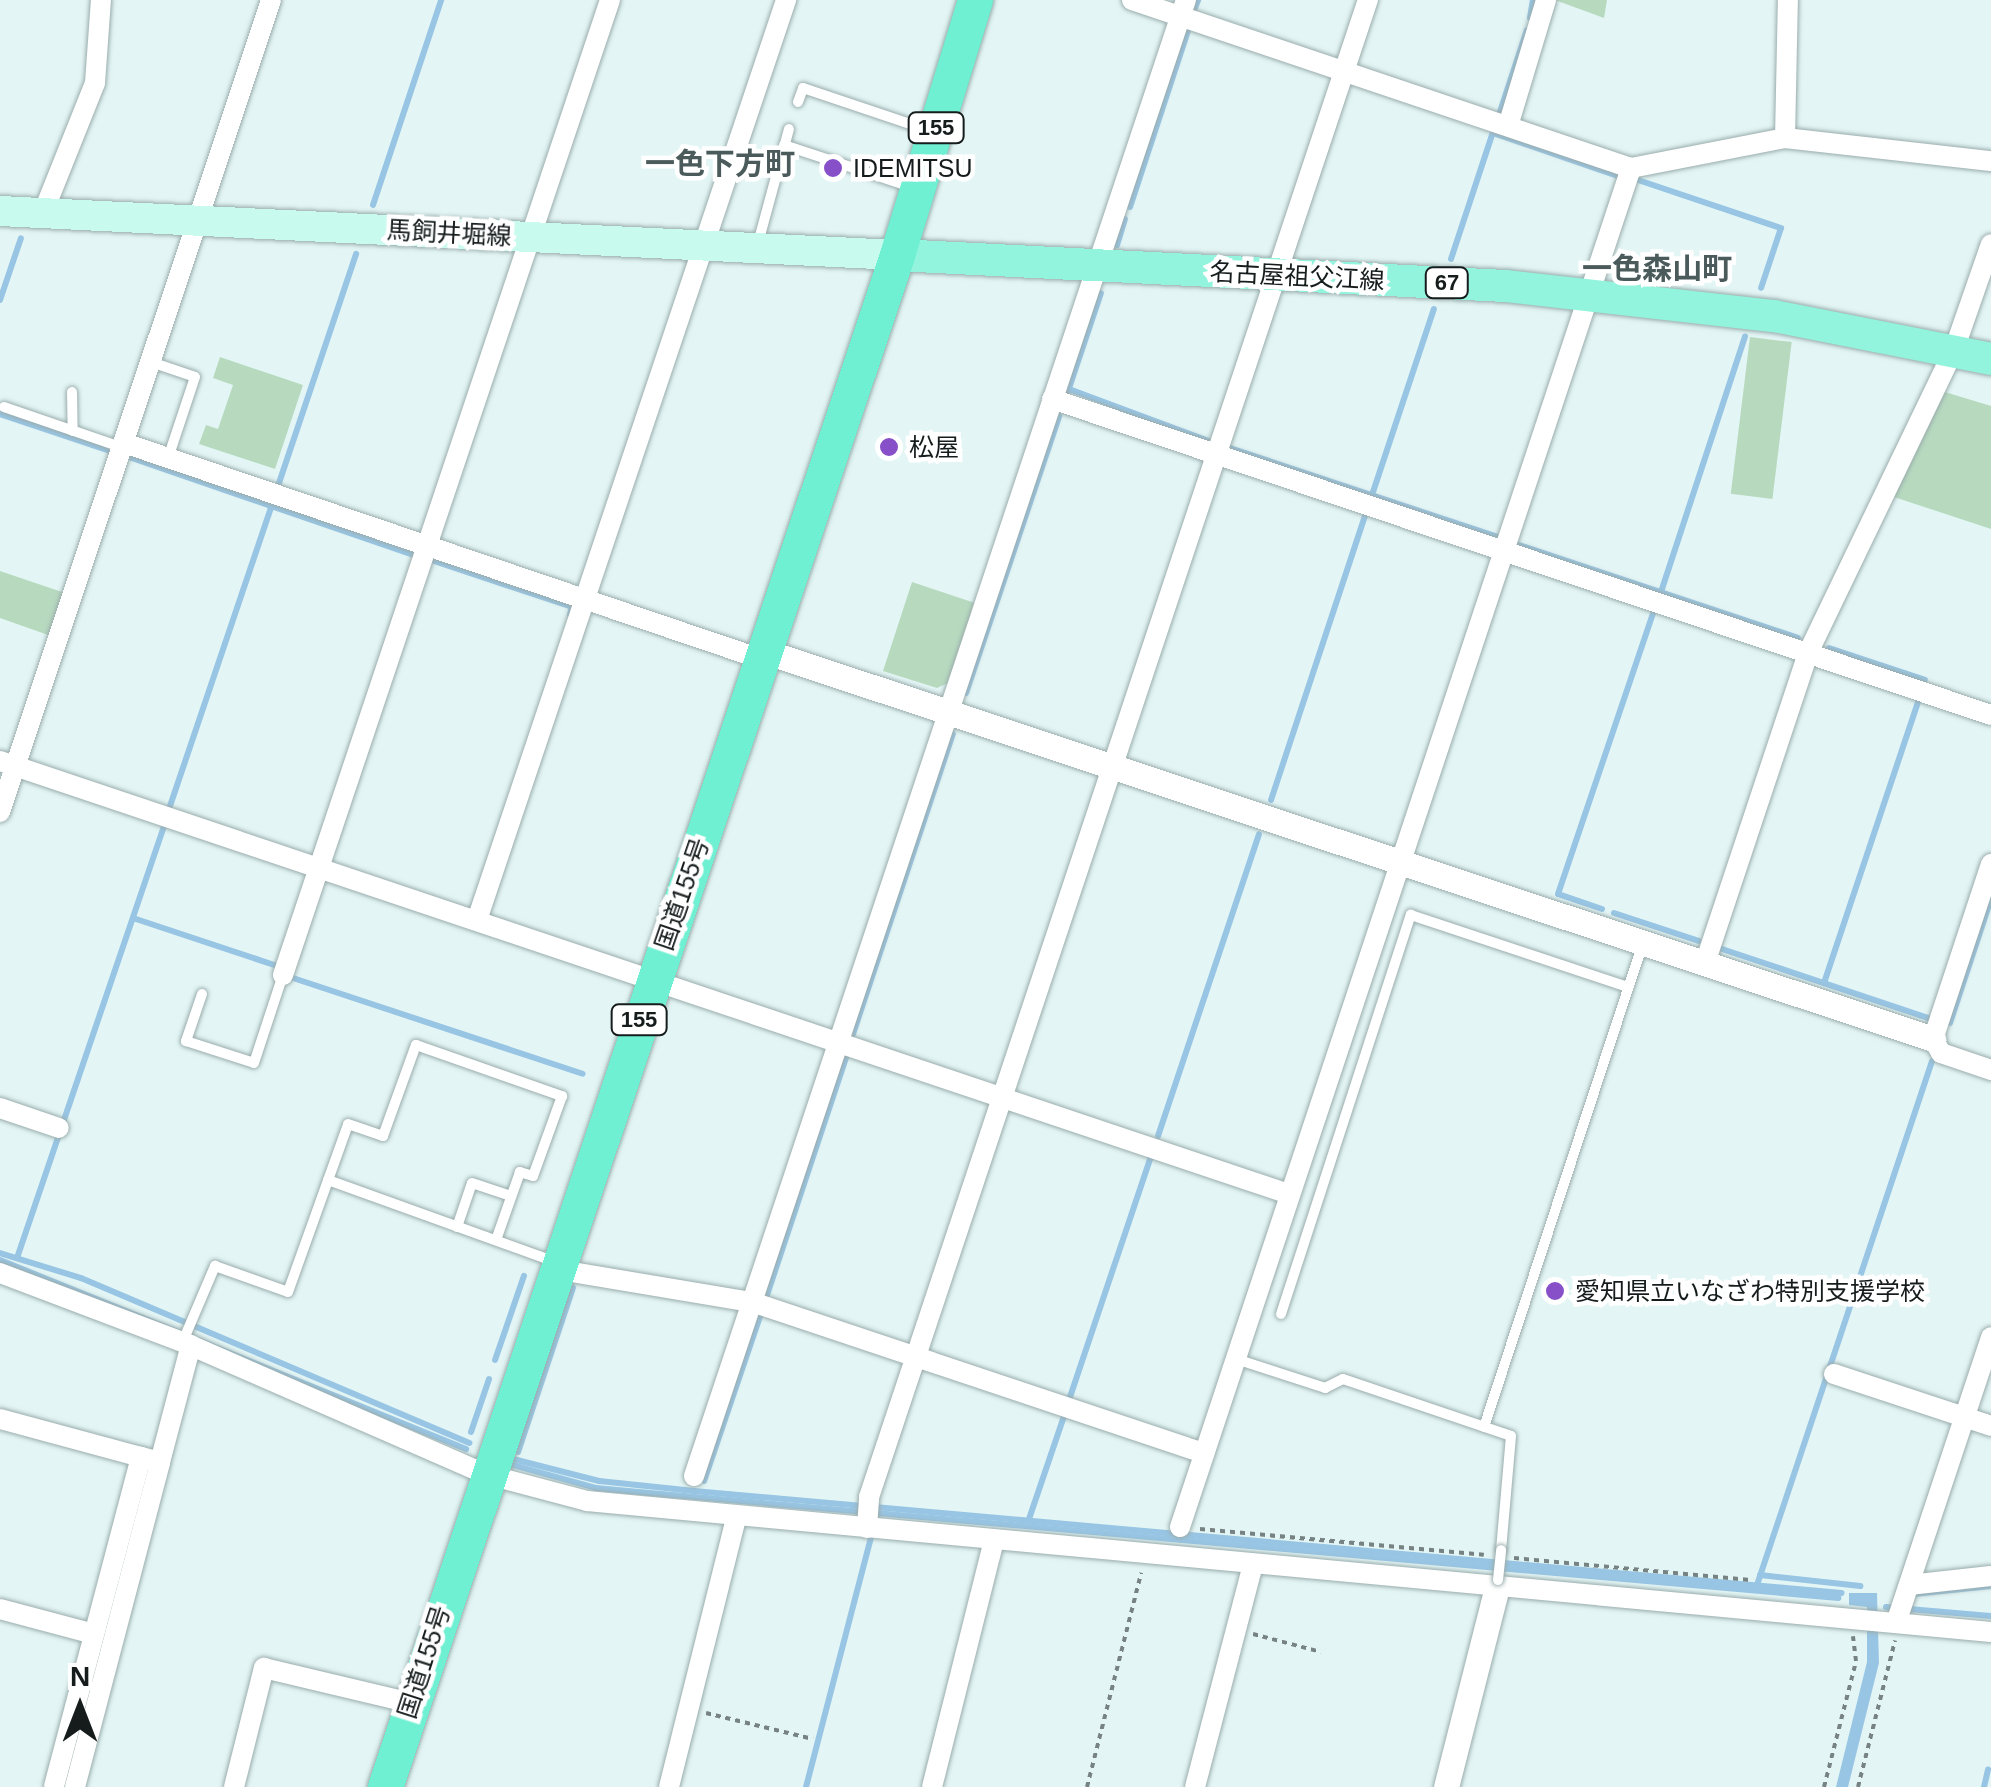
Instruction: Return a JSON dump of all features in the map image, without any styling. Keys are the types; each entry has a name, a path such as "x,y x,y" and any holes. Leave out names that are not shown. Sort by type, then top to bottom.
{"highway":[{"name":"国道155号","path":"385,1787 555,1265 897,255 975,0"}],"main road":[{"name":"馬飼井堀線","path":"0,211 897,255"},
{"name":"名古屋祖父江線","path":"897,255 1590,294 1774,316 1991,359"}],"street":[{"path":"43,213 95,83 101,0"},
{"path":"0,812 8,763 123,445 270,0"},
{"path":"283,976 610,0"},
{"path":"477,920 786,0"},
{"path":"1132,0 1183,8 1344,71 1631,168 1784,138 1991,162"},
{"path":"868,1516 915,1356 1368,0"},
{"path":"1508,126 1546,0"},
{"path":"1784,138 1788,0"},
{"path":"694,1476 1183,8"},
{"path":"1180,1528 1631,168"},
{"path":"1705,963 1808,654 1954,350 1991,244"},
{"path":"1052,399 1991,715"},
{"path":"123,445 585,599 948,712 1933,1038 1942,1053 1991,1070"},
{"path":"8,763 1289,1194"},
{"path":"1933,1038 1991,864"},
{"path":"0,1108 59,1128"},
{"path":"555,1265 752,1302 1204,1453"},
{"path":"0,1273 186,1342 486,1474 586,1501 736,1516 868,1516 994,1540 1881,1618 1991,1632"},
{"path":"1881,1618 1908,1586 1991,1337"},
{"path":"54,1787 94,1634 186,1342"},
{"path":"1834,1374 1991,1426"},
{"path":"0,1420 150,1459"},
{"path":"75,1787 150,1459"},
{"path":"669,1787 736,1516"},
{"path":"932,1787 994,1540"},
{"path":"1195,1787 1253,1564"},
{"path":"1908,1586 1991,1576"},
{"path":"1446,1787 1498,1584"},
{"path":"0,1609 94,1634"},
{"path":"234,1787 264,1668 411,1704"}],"lane":[{"path":"798,102 803,88 935,132"},
{"path":"757,249 789,130"},
{"path":"784,145 918,189"},
{"path":"151,362 195,377 168,458"},
{"path":"72,392 72,431"},
{"path":"4,407 123,445"},
{"path":"1281,1314 1411,915 1628,986"},
{"path":"1484,1427 1643,942"},
{"path":"202,994 186,1041 254,1063 283,976"},
{"path":"186,1342 215,1266 288,1292 348,1124 384,1136 416,1045 562,1096 534,1176 520,1172 496,1240"},
{"path":"328,1180 555,1265"},
{"path":"458,1226 472,1183 511,1196"},
{"path":"1235,1358 1325,1388 1343,1379 1511,1436 1498,1584"}],"path":[{"path":"1180,1528 1753,1580"},
{"path":"1087,1787 1146,1554"},
{"path":"1824,1787 1856,1661 1881,1618"},
{"path":"1858,1787 1881,1618"},
{"path":"1236,1630 1321,1652"},
{"path":"688,1708 812,1739"}],"green space":[{"path":"1555,0 1607,0 1604,18"},
{"path":"1750,337 1792,342 1772,499 1731,494"},
{"path":"220,357 303,385 275,469 199,444 206,425 218,429 233,385 213,378"},
{"path":"1945,392 1991,406 1991,529 1894,497"},
{"path":"0,571 65,593 51,636 0,618"},
{"path":"912,582 975,603 950,682 937,688 883,671"}],"water":[{"path":"1849,1593 1877,1593 1879,1663 1848,1787 1836,1787 1867,1662 1867,1607 1849,1605"}],"waterway":[{"path":"373,205 441,0"},
{"path":"1195,8 1198,0"},
{"path":"1530,18 1533,0"},
{"path":"1500,112 1527,30"},
{"path":"1130,207 1188,31"},
{"path":"1451,259 1493,132"},
{"path":"1493,133 1621,177"},
{"path":"1638,180 1781,228 1761,288"},
{"path":"1117,245 1125,219"},
{"path":"0,300 21,238"},
{"path":"278,486 356,254"},
{"path":"1068,391 1101,293"},
{"path":"1372,495 1434,309"},
{"path":"1661,592 1745,336"},
{"path":"1069,389 1209,441"},
{"path":"0,414 110,451"},
{"path":"966,693 1059,416"},
{"path":"1230,448 1500,538"},
{"path":"126,456 413,555"},
{"path":"169,809 272,504"},
{"path":"1271,800 1366,513"},
{"path":"1516,544 1798,638"},
{"path":"434,561 572,607 570,615"},
{"path":"1602,909 1558,894 1654,610"},
{"path":"1829,648 1925,680"},
{"path":"1824,983 1919,699"},
{"path":"853,1034 953,734"},
{"path":"17,1258 164,825"},
{"path":"1158,1136 1259,834"},
{"path":"1950,1023 1991,899"},
{"path":"1614,913 1699,941"},
{"path":"133,918 277,966"},
{"path":"1719,948 1931,1019"},
{"path":"293,978 583,1074"},
{"path":"767,1295 847,1054"},
{"path":"1757,1585 1932,1061"},
{"path":"1070,1397 1151,1157"},
{"path":"0,1253 81,1278 469,1443"},
{"path":"0,1260 466,1449"},
{"path":"495,1360 524,1276"},
{"path":"518,1452 573,1288"},
{"path":"704,1481 761,1314"},
{"path":"471,1432 489,1379"},
{"path":"1029,1519 1064,1416"},
{"path":"509,1458 599,1481 694,1491 1841,1593"},
{"path":"506,1463 596,1488 1838,1598"},
{"path":"806,1787 871,1538"},
{"path":"1760,1575 1860,1586"},
{"path":"1913,1594 1991,1586"},
{"path":"1886,1607 1991,1616"},
{"path":"1984,1787 1988,1769"}],"place":[{"name":"IDEMITSU","path":"833,168"},
{"name":"松屋","path":"889,447"},
{"name":"愛知県立いなざわ特別支援学校","path":"1555,1291"}],"district":[{"name":"一色下方町","path":"720,164"},
{"name":"一色森山町","path":"1657,269"}]}
